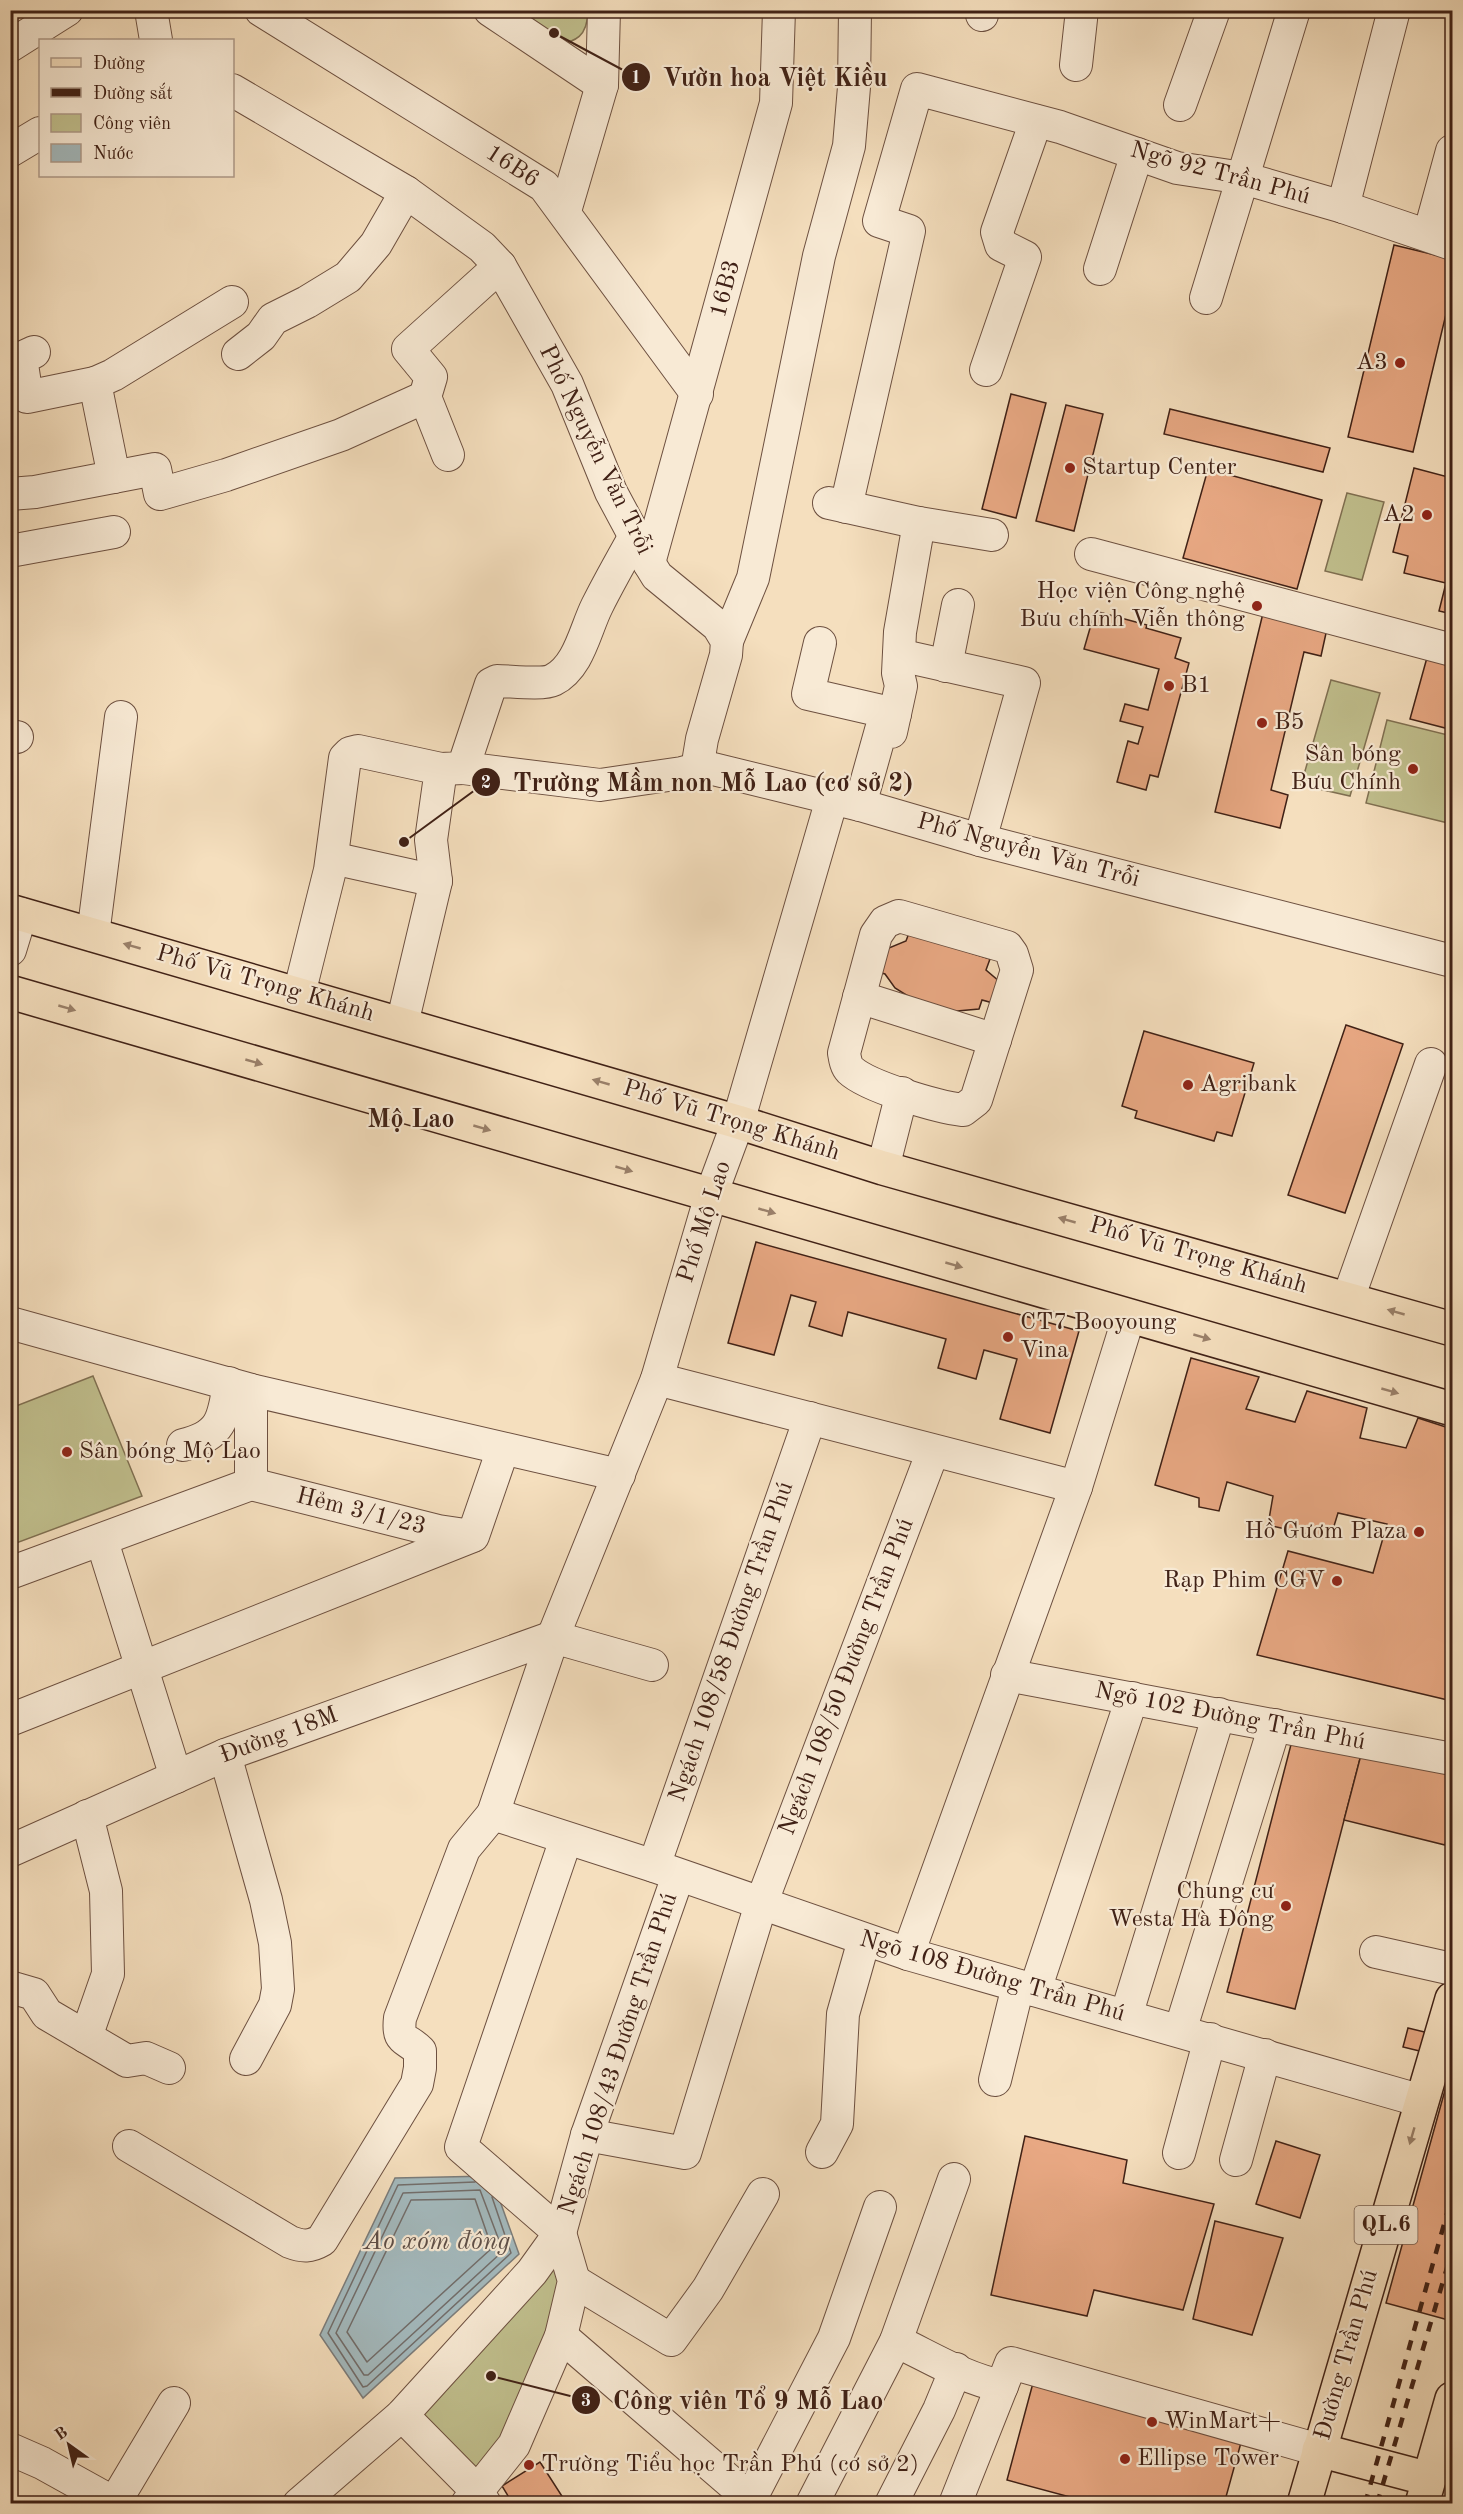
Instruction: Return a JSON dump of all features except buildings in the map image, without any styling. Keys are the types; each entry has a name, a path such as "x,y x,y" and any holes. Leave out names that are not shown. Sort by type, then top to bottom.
{"main road":[{"name":"Phố Vũ Trọng Khánh","path":"16,912 738,1122 883,1168 1452,1329"},
{"path":"10,992 1452,1409"},
{"name":"Đường Trần Phú","path":"1304,2504 1452,1999"},
{"path":"1319,2450 1425,2491 1452,2399"}],"street":[{"path":"10,46 67,10"},
{"path":"152,10 156,39"},
{"name":"16B6","path":"261,10 544,186 565,211 697,394"},
{"path":"490,10 602,85"},
{"path":"565,211 602,85 604,10"},
{"name":"16B3","path":"442,767 491,684 497,681 551,682 567,670 613,575 642,550 697,394 776,103 779,10"},
{"path":"299,994 332,858 345,758 350,753 358,751 442,767 600,784 682,773 705,767 699,757 702,739 726,655 727,641 753,578 819,256 849,146 854,87 855,10"},
{"path":"1076,65 1082,10"},
{"path":"1180,105 1214,10"},
{"path":"1206,298 1294,10"},
{"path":"1343,207 1394,10"},
{"name":"Ngõ 92 Trần Phú","path":"919,522 837,505 909,231 879,221 917,88 1036,121 1177,168 1243,178 1343,207 1441,240"},
{"name":"Phố Nguyễn Văn Trỗi","path":"234,91 406,192 482,247 500,266 567,384 611,492 657,576 718,626 727,641"},
{"path":"986,370 1025,257 1001,245 997,232 1036,121"},
{"path":"10,152 39,134"},
{"path":"1441,240 1452,151"},
{"path":"1100,269 1137,154"},
{"path":"238,354 261,336 273,319 308,302 348,277 376,244 406,192"},
{"path":"448,455 425,397 431,377 408,349 500,266"},
{"path":"34,352 21,358 27,397 95,382 113,375 232,302"},
{"path":"95,382 114,477"},
{"path":"10,494 35,492 155,469 160,494 226,475 341,435 425,397"},
{"path":"820,643 808,694 895,714 901,686 898,673 900,632 919,522 992,535"},
{"path":"10,551 114,532"},
{"path":"1091,554 1452,650"},
{"path":"946,666 958,605"},
{"path":"899,655 1024,683 980,840"},
{"name":"Phố Mộ Lao","path":"493,1814 553,1637 657,1379 711,1195 738,1122 846,802 881,730 891,732 895,714"},
{"path":"93,935 121,717"},
{"path":"402,1024 436,881 431,840 442,767"},
{"name":"Phố Nguyễn Văn Trỗi","path":"705,767 1452,961"},
{"path":"332,858 436,881"},
{"path":"10,950 16,912"},
{"path":"899,916 1007,947 1017,970 976,1100 963,1110 946,1108 863,1081 848,1068 844,1053 859,997 876,935 885,922 899,916"},
{"path":"859,997 995,1040"},
{"path":"1348,1299 1431,1064"},
{"path":"883,1168 902,1093"},
{"path":"908,1954 1076,1487 1129,1316"},
{"path":"10,1323 240,1387 619,1475"},
{"path":"657,1379 1076,1487"},
{"path":"183,1445 207,1437 219,1425 225,1410 240,1387"},
{"path":"10,1574 251,1484 240,1387"},
{"name":"Ngách 108/58 Đường Trần Phú","path":"666,1871 810,1418"},
{"path":"10,1720 473,1536 503,1449"},
{"name":"Ngách 108/50 Đường Trần Phú","path":"587,2135 685,2153 761,1904 933,1451"},
{"name":"Hẻm 3/1/23","path":"251,1484 438,1531 473,1536"},
{"path":"102,1541 176,1777"},
{"path":"553,1637 652,1665"},
{"name":"Đường 18M","path":"10,1851 225,1755 553,1637"},
{"name":"Ngõ 102 Đường Trần Phú","path":"1007,1675 1452,1759"},
{"path":"995,2080 1132,1698"},
{"path":"1126,2016 1219,1714"},
{"path":"1180,2031 1275,1725"},
{"path":"225,1755 266,1900 275,1943 278,1989 275,2006 246,2059"},
{"path":"129,2146 290,2242 301,2246 313,2245 322,2240 417,2084 420,2051 403,2040 399,2031 400,2018 464,1848 493,1814"},
{"name":"Ngõ 108 Đường Trần Phú","path":"493,1814 908,1954 1422,2101"},
{"path":"86,2037 108,1974 106,1891 87,1816"},
{"path":"402,2415 476,2499 514,2445 561,2336 574,2281 560,2233 461,2147 566,1839"},
{"name":"Ngách 108/43 Đường Trần Phú","path":"560,2233 666,1871"},
{"path":"822,2152 837,2124 843,2014 864,1940"},
{"path":"1376,1952 1452,1969"},
{"path":"10,1988 34,1994 47,2014 127,2061 146,2058 168,2068"},
{"path":"1179,2153 1210,2039"},
{"path":"1236,2160 1264,2055"},
{"path":"812,2504 896,2341 954,2180"},
{"path":"574,2281 671,2340 708,2289 763,2194"},
{"path":"561,2336 754,2501 834,2338 880,2207"},
{"path":"299,2504 402,2415 532,2272 560,2233"},
{"path":"896,2341 956,2370 1002,2386"},
{"path":"955,2504 1011,2363 1319,2450"},
{"path":"891,2504 939,2410 956,2370"},
{"path":"10,2449 115,2503 174,2403"}],"green space":[{"path":"494,11 588,11 585,28 577,38 547,49"},
{"path":"1347,493 1384,502 1362,580 1325,571"},
{"path":"1331,680 1380,693 1350,796 1301,785"},
{"name":"Sân bóng Bưu Chính","path":"1387,720 1452,736 1452,824 1366,803"},
{"name":"Sân bóng Mộ Lao","path":"93,1376 142,1496 11,1545 11,1408"},
{"path":"560,2233 574,2281 477,2491 402,2415"}],"water":[{"name":"Ao xóm đông","path":"491,2176 519,2254 363,2398 320,2335 395,2178"}],"railway":[{"path":"1365,2504 1452,2196"},
{"path":"1377,2504 1452,2251"}],"place":[{"name":"Vườn hoa Việt Kiều","path":"554,33"},
{"name":"A3","path":"1400,363"},
{"name":"Startup Center","path":"1070,468"},
{"name":"A2","path":"1427,515"},
{"name":"Học viện Công nghệ Bưu chính Viễn thông","path":"1257,606"},
{"name":"B1","path":"1169,686"},
{"name":"B5","path":"1262,723"},
{"name":"Sân bóng Bưu Chính","path":"1413,769"},
{"name":"Trường Mầm non Mỗ Lao (cơ sở 2)","path":"404,842"},
{"name":"Agribank","path":"1188,1085"},
{"name":"CT7 Booyoung Vina","path":"1008,1337"},
{"name":"Sân bóng Mộ Lao","path":"67,1452"},
{"name":"Hồ Gươm Plaza","path":"1419,1532"},
{"name":"Rạp Phim CGV","path":"1337,1581"},
{"name":"Chung cư Westa Hà Đông","path":"1286,1906"},
{"name":"Công viên Tổ 9 Mỗ Lao","path":"491,2376"},
{"name":"WinMart+","path":"1152,2422"},
{"name":"Ellipse Tower","path":"1125,2459"},
{"name":"Trường Tiểu học Trần Phú (cơ sở 2)","path":"529,2465"}],"district":[{"name":"Mộ Lao","path":"411,1120"}]}
